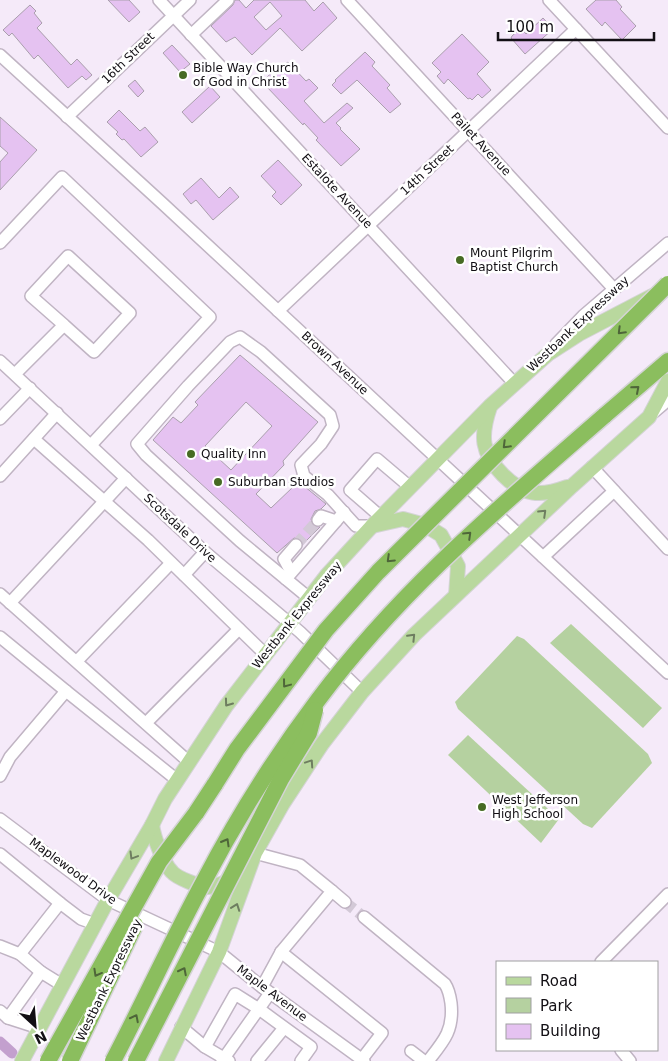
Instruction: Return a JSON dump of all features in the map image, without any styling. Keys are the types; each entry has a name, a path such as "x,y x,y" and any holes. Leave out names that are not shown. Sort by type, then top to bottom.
{"highway":[{"name":"Westbank Expressway","path":"70,1061 146,903 196,813 237,749 326,630 371,579 668,284"},
{"path":"113,1061 208,873 262,781 318,700 359,649 424,577 481,522 668,360"},
{"path":"136,1061 281,779 310,733 318,700"},
{"path":"48,1061 159,862 196,813"}],"main road":[{"path":"548,354 579,334 668,288"},
{"name":"Westbank Expressway","path":"22,1061 108,900 165,799 226,706 327,575 376,521 490,406 548,354"},
{"path":"166,1061 219,952 255,853 282,805 322,744 362,692 414,635 592,467 649,417 668,381"},
{"path":"490,406 484,435 486,452 495,467 513,485 526,492 544,493 572,486"},
{"path":"376,521 403,519 425,525 441,535 458,566 456,595"},
{"path":"152,825 155,842 172,872 184,880 207,888 223,884 249,868"}],"street":[{"name":"Estalote Avenue","path":"159,0 514,383"},
{"name":"16th Street","path":"67,116 190,0"},
{"path":"191,35 228,0"},
{"name":"Pailet Avenue","path":"346,0 614,288"},
{"path":"549,0 668,128"},
{"name":"14th Street","path":"278,311 576,29"},
{"name":"Brown Avenue","path":"0,55 668,673"},
{"path":"0,243 62,177 210,317 91,445"},
{"name":"Westbank Expressway","path":"548,354 583,316 668,243"},
{"path":"68,256 130,313 94,352 64,325 31,296 68,256"},
{"path":"15,374 64,325"},
{"path":"309,598 288,575 240,541 146,455 137,444 188,386 230,342 240,337 261,352 330,415 333,426 321,444 301,465 304,476 328,495 340,516 356,526 376,521 350,490 377,459 410,487"},
{"name":"Scotsdale Drive","path":"0,361 205,552 300,632 362,692"},
{"path":"0,419 30,388"},
{"path":"649,417 668,400"},
{"path":"0,476 57,413"},
{"path":"34,439 184,575 265,654"},
{"path":"592,467 668,549"},
{"path":"10,603 126,478"},
{"path":"543,557 614,491"},
{"path":"318,520 321,516 340,516"},
{"path":"288,575 340,516"},
{"path":"288,575 284,559 296,545"},
{"path":"184,575 205,552"},
{"path":"77,662 171,563"},
{"path":"0,594 189,762"},
{"path":"146,723 239,629"},
{"path":"0,637 177,780"},
{"path":"0,776 10,757 66,691"},
{"name":"Maplewood Drive","path":"0,818 108,900 175,932"},
{"path":"255,853 300,865 345,902"},
{"path":"0,854 81,919 95,924"},
{"path":"181,1027 205,1047 225,1060 259,1009 281,952 332,891"},
{"path":"602,961 668,894"},
{"path":"20,954 60,903"},
{"path":"364,918 445,984 448,989 452,1014 450,1028 445,1039 428,1061"},
{"name":"Maple Avenue","path":"175,932 219,952 266,990 363,1060"},
{"path":"0,946 20,954 41,972 62,985"},
{"path":"281,952 382,1033 363,1060"},
{"path":"39,1028 4,1014 41,972"},
{"path":"205,1047 235,994 259,1009 311,1048 301,1061"},
{"path":"257,1061 284,1028"},
{"path":"412,1051 424,1061"},
{"path":"621,1051 630,1061"}],"green space":[{"path":"571,624 662,708 643,728 550,643"},
{"path":"517,636 524,639 648,754 652,763 592,828 583,824 458,709 455,702"},
{"path":"468,735 559,819 541,843 448,755"}],"building":[{"path":"108,0 129,0 140,12 129,22"},
{"path":"235,0 239,0 246,8 254,0 305,0 314,11 323,2 337,18 302,51 280,28 252,55 235,37 226,42 211,26 233,5","holes":["270,2 282,16 266,30 254,17"]},
{"path":"596,0 616,0 622,7 620,9 636,26 622,40 605,22 602,26 586,9"},
{"path":"30,5 36,11 34,13 42,23 37,28 71,65 77,59 92,75 86,80 82,76 68,88 38,55 34,59 12,33 9,36 3,30"},
{"path":"543,18 553,29 525,54 511,38 512,36 521,28 526,34"},
{"path":"462,34 489,62 477,74 491,90 482,98 478,94 472,100 468,99 448,79 444,84 437,76 441,72 432,63"},
{"path":"172,45 190,64 180,72 163,53"},
{"path":"365,52 375,62 372,66 390,85 387,88 401,104 390,113 357,80 341,94 332,85"},
{"path":"288,62 306,81 309,79 318,88 304,101 324,123 347,103 353,108 336,123 360,149 341,166 316,140 318,138 304,123 303,125 266,86 268,84 264,80 282,63 284,65"},
{"path":"135,80 144,91 138,97 128,86"},
{"path":"210,86 220,97 192,123 182,112"},
{"path":"119,110 140,131 145,127 158,142 141,157 124,139 122,140 116,134 118,132 107,122"},
{"path":"0,117 37,150 0,190 0,162 8,153 0,146"},
{"path":"278,160 302,185 281,205 272,196 276,192 261,176"},
{"path":"201,178 219,198 230,187 239,197 213,220 196,200 191,204 183,194"},
{"name":"Quality Inn","path":"240,355 318,422 283,461 284,465 256,494 271,508 293,487 289,483 293,477 326,504 321,509 315,511 311,519 313,526 320,527 303,544 300,539 294,538 277,553 153,440 173,417 181,423 198,405 195,402","holes":["246,402 272,426 231,470 205,446"]}],"waterway":[{"path":"0,1042 12,1053"}],"tunnel":[{"path":"296,545 318,520"},
{"path":"345,902 364,917"}],"place":[{"name":"Bible Way Church of God in Christ","path":"183,75"},
{"name":"Mount Pilgrim Baptist Church","path":"460,260"},
{"name":"Quality Inn","path":"191,454"},
{"name":"Suburban Studios","path":"218,482"},
{"name":"West Jefferson High School","path":"482,807"}]}
